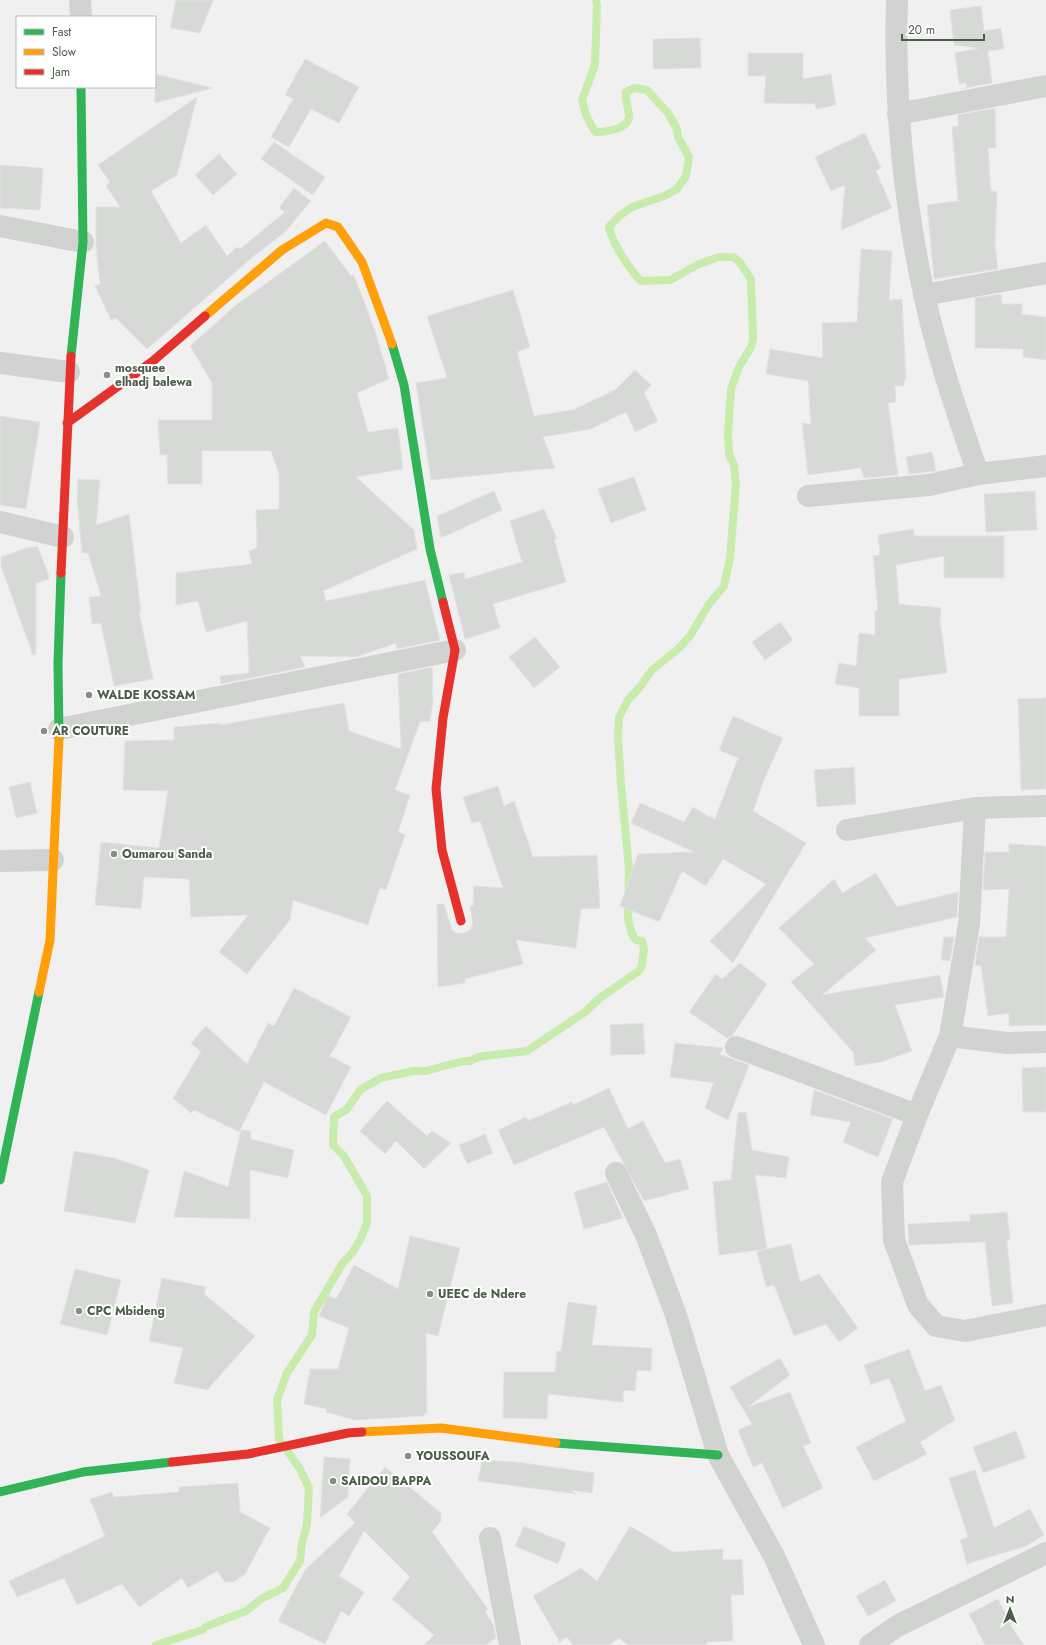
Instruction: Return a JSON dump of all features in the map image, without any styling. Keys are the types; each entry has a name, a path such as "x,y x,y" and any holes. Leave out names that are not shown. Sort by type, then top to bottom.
{"street":[{"path":"80,0 81,16"},
{"path":"897,0 896,38 898,114 907,201 924,295 948,388 978,474"},
{"path":"898,114 1046,86"},
{"path":"0,1180 5,1149 50,940 59,729 58,663 69,372 83,242 81,88"},
{"path":"67,422 165,352 268,262 315,228 326,223 338,227 362,262 387,327 404,385 417,476 430,549 455,650 442,718 436,788 442,850 461,921"},
{"path":"0,226 83,242"},
{"path":"924,295 1046,273"},
{"path":"0,363 69,372"},
{"path":"808,496 930,485 978,474 1046,466"},
{"path":"0,522 63,536"},
{"path":"59,729 455,650"},
{"path":"847,830 975,808 1046,806"},
{"path":"975,808 969,924 950,1036 917,1115 892,1182 894,1240 918,1305 936,1326 965,1331 1046,1315"},
{"path":"0,861 53,860"},
{"path":"950,1036 1007,1043 1046,1042"},
{"path":"736,1047 917,1115"},
{"path":"616,1173 646,1235 676,1315 718,1455 774,1556 814,1645"},
{"path":"0,1492 83,1472 248,1454 348,1433 441,1428 574,1444 718,1455"},
{"path":"490,1538 510,1645"},
{"path":"870,1645 897,1626 1046,1553"}],"building":[{"path":"176,0 213,0 200,33 170,28"},
{"path":"981,6 984,31 1001,28 1004,49 988,51 992,83 961,89 967,87 966,83 959,84 955,53 979,48 954,45 950,10"},
{"path":"700,38 701,68 653,69 653,39"},
{"path":"748,53 803,53 803,79 831,74 836,105 816,109 815,104 764,103 766,76 748,76"},
{"path":"305,59 359,87 339,123 311,109 289,147 271,137 293,99 285,95"},
{"path":"156,74 213,88 155,103"},
{"path":"197,97 177,175 151,191 181,243 206,225 227,256 237,247 240,249 285,212 279,208 294,188 311,201 285,232 254,256 147,349 116,318 111,320 95,286 100,284 96,247 96,207 120,207 106,186 110,182 98,165"},
{"path":"995,108 996,148 988,148 991,191 997,191 995,245 998,269 934,279 927,205 958,201 952,127 958,126 958,115"},
{"path":"865,133 881,168 876,171 892,208 841,230 845,185 831,191 815,157"},
{"path":"274,142 325,177 313,195 261,159"},
{"path":"219,154 237,174 213,195 195,175"},
{"path":"0,165 43,168 40,210 0,208"},
{"path":"325,241 351,276 354,275 375,331 389,379 357,393 368,432 398,428 403,469 356,477 414,530 417,549 323,591 326,601 425,580 440,640 397,649 396,643 356,657 300,656 305,667 221,684 220,676 249,673 247,621 206,632 198,601 176,605 176,573 252,564 249,551 257,548 256,510 279,509 279,474 271,451 202,451 202,484 168,484 167,455 160,455 158,420 212,420 212,383 190,346 236,305"},
{"path":"861,249 892,251 889,300 902,299 906,380 904,380 904,386 895,386 896,402 888,403 898,475 864,478 861,468 808,475 802,423 811,424 808,381 766,374 770,349 823,358 822,323 857,322"},
{"path":"513,290 530,347 517,352 534,416 573,410 615,390 635,370 651,385 644,393 658,421 635,432 626,412 591,429 543,437 555,468 431,480 416,383 447,378 427,316"},
{"path":"1001,294 1002,304 1022,304 1022,314 1046,317 1046,360 1023,357 1023,349 975,348 975,298"},
{"path":"0,416 40,422 26,509 0,505"},
{"path":"932,452 936,471 909,474 906,457"},
{"path":"634,477 646,510 611,523 598,489"},
{"path":"78,479 100,480 96,525 129,514 141,612 139,612 153,679 114,686 101,623 92,624 89,597 101,596 88,553 82,553 77,498"},
{"path":"494,491 502,510 441,538 437,516"},
{"path":"1035,491 1037,530 986,532 984,494"},
{"path":"544,509 557,539 554,539 566,582 493,604 500,628 465,639 449,575 464,572 465,579 522,562 510,521"},
{"path":"913,529 915,536 1004,536 1004,578 944,578 944,556 896,565 899,604 941,608 940,620 947,673 899,679 899,716 859,716 859,688 835,684 839,663 856,666 859,633 875,635 875,611 878,611 873,556 880,555 878,535"},
{"path":"29,547 38,547 49,576 49,579 36,583 36,654 33,655 1,566 1,557"},
{"path":"780,622 793,640 765,660 752,642"},
{"path":"535,637 560,667 534,688 509,657"},
{"path":"432,667 433,701 430,721 420,722 395,790 410,795 398,832 405,835 386,890 380,888 368,925 293,900 290,920 247,974 219,952 248,915 191,917 189,879 144,877 141,909 95,905 101,842 159,848 168,791 123,790 125,741 174,740 174,727 220,723 220,725 344,703 349,731 401,749 398,674"},
{"path":"1046,698 1046,789 1021,790 1018,699"},
{"path":"733,716 783,738 763,782 753,811 806,843 733,963 710,941 766,884 723,859 706,886 682,871 659,922 620,906 638,854 694,852 631,823 640,803 684,822 693,807 715,819 738,758 719,750"},
{"path":"854,767 856,804 817,807 814,770"},
{"path":"30,782 37,813 16,818 9,787"},
{"path":"498,786 504,806 514,801 533,857 597,855 600,908 581,909 576,948 516,940 523,964 465,979 465,983 438,987 437,904 444,904 452,930 457,933 464,933 470,930 473,924 470,906 473,906 474,886 503,888 480,821 472,823 463,797"},
{"path":"1009,844 1046,846 1046,1025 1009,1026 1009,1013 988,1016 981,966 975,965 979,937 1006,937 1009,889 983,890 985,852 1009,852"},
{"path":"876,873 897,907 958,892 957,917 865,938 876,950 822,995 940,975 944,997 895,1005 912,1051 881,1062 855,1066 853,1052 791,982 814,964 779,928 834,879 842,893"},
{"path":"944,937 954,937 950,961 941,960"},
{"path":"740,963 767,984 732,1036 727,1038 689,1012 716,974 722,979"},
{"path":"294,988 351,1017 330,1056 351,1067 326,1115 264,1082 239,1132 194,1110 191,1113 173,1098 201,1052 191,1043 206,1026 247,1064 268,1023 274,1026"},
{"path":"643,1023 645,1054 611,1055 610,1025"},
{"path":"675,1043 723,1048 719,1054 749,1065 728,1120 705,1108 713,1084 715,1083 670,1077"},
{"path":"1046,1067 1046,1112 1023,1112 1022,1068"},
{"path":"609,1088 628,1129 643,1121 665,1163 680,1159 689,1189 644,1201 604,1127 514,1165 498,1130 526,1117 528,1121 572,1102 573,1105"},
{"path":"814,1090 893,1119 878,1157 843,1142 851,1122 810,1115"},
{"path":"387,1101 427,1136 432,1131 451,1143 424,1169 396,1141 385,1154 360,1131"},
{"path":"746,1112 752,1150 789,1157 786,1178 755,1175 767,1249 719,1255 713,1182 731,1180 738,1113"},
{"path":"241,1130 251,1131 251,1139 294,1150 288,1178 250,1170 250,1219 174,1217 184,1171 228,1187"},
{"path":"485,1134 493,1153 467,1164 459,1145"},
{"path":"74,1151 114,1158 149,1170 135,1223 64,1211"},
{"path":"607,1182 623,1218 584,1229 574,1192"},
{"path":"1007,1212 1010,1240 1007,1240 1013,1303 992,1306 985,1242 909,1245 908,1224 970,1221 970,1215"},
{"path":"410,1236 460,1248 438,1336 426,1333 427,1414 424,1414 424,1416 355,1420 326,1412 327,1409 304,1404 310,1369 338,1369 349,1328 319,1316 328,1295 336,1299 354,1265 398,1289"},
{"path":"791,1244 800,1282 819,1274 858,1328 839,1342 826,1324 794,1336 774,1285 766,1287 757,1251"},
{"path":"75,1269 121,1280 107,1335 60,1324"},
{"path":"162,1278 206,1287 204,1294 255,1336 207,1390 174,1383 183,1348 149,1341"},
{"path":"568,1302 597,1306 592,1345 652,1348 651,1371 637,1370 635,1391 624,1390 623,1402 548,1394 547,1419 503,1418 504,1372 555,1372 557,1351 561,1351"},
{"path":"909,1349 925,1391 941,1385 955,1420 920,1442 927,1454 874,1481 856,1447 906,1421 889,1378 871,1385 864,1365"},
{"path":"780,1358 790,1375 748,1407 790,1392 811,1443 803,1446 823,1488 783,1508 762,1463 753,1467 738,1430 752,1424 730,1387"},
{"path":"1016,1431 1026,1458 983,1473 973,1447"},
{"path":"324,1457 350,1459 348,1497 320,1518"},
{"path":"482,1460 516,1462 594,1473 592,1493 570,1490 576,1494 478,1481"},
{"path":"385,1467 441,1513 441,1521 432,1532 488,1609 485,1612 493,1624 496,1638 486,1645 424,1645 434,1635 392,1599 410,1577 364,1531 339,1576 364,1592 349,1616 341,1611 325,1644 278,1621 305,1570 355,1523 347,1514"},
{"path":"975,1470 994,1528 1030,1509 1044,1535 1026,1546 967,1564 960,1540 968,1537 949,1478"},
{"path":"238,1483 240,1512 270,1528 245,1574 234,1582 225,1582 217,1571 188,1588 182,1578 139,1607 122,1584 77,1605 64,1578 17,1597 9,1581 105,1536 90,1499 112,1492 114,1497 179,1492 179,1487"},
{"path":"524,1526 566,1543 558,1564 515,1546"},
{"path":"630,1526 673,1552 723,1549 723,1560 742,1559 744,1595 731,1595 733,1641 707,1642 707,1645 628,1645 619,1638 609,1645 573,1645 567,1637 560,1642 533,1596 581,1568 597,1581"},
{"path":"885,1580 896,1601 868,1616 856,1596"},
{"path":"998,1599 1013,1629 1024,1645 985,1645 969,1614"}],"waterway":[{"path":"156,1645 202,1630 207,1626 246,1611 261,1599 283,1588 300,1561 302,1543 307,1524 309,1488 300,1469 279,1439 277,1400 287,1373 312,1335 314,1312 342,1264 352,1253 360,1240 367,1223 367,1196 344,1156 333,1145 334,1117 347,1109 361,1089 381,1078 413,1071 426,1071 463,1061 470,1061 478,1057 527,1051 585,1012 601,997 639,971 642,965 644,949 642,941 636,940 632,934 628,919 629,869 621,784 618,738 619,717 628,700 640,687 652,670 678,649 690,636 709,604 724,586 730,558 736,485 734,465 729,454 728,434 731,389 738,369 751,347 753,339 751,279 739,261 733,257 719,257 699,264 670,280 641,281 627,263 614,241 609,227 619,216 632,207 664,196 677,189 686,176 689,157 678,137 677,129 668,113 647,90 634,88 626,92 629,115 626,124 616,129 595,132 586,115 582,100 595,65 596,0"}],"traffic: fast":[{"path":"71,356 83,242 81,88"},
{"path":"392,344 404,385 430,549 443,602"},
{"path":"59,738 58,663 61,573"},
{"path":"0,1180 39,992"},
{"path":"556,1443 718,1455"},
{"path":"0,1492 83,1472 172,1462"}],"traffic: slow":[{"path":"205,316 282,250 326,223 338,227 362,262 392,344"},
{"path":"39,992 50,940 59,738"},
{"path":"362,1432 441,1428 556,1443"}],"traffic: jam":[{"path":"67,423 153,361 205,316"},
{"path":"61,573 71,356"},
{"path":"443,602 455,650 443,718 436,789 442,850 461,921"},
{"path":"172,1462 248,1454 348,1433 362,1432"}],"place":[{"name":"mosquee elhadj balewa","path":"107,375"},
{"name":"WALDE KOSSAM","path":"89,695"},
{"name":"AR COUTURE","path":"44,731"},
{"name":"Oumarou Sanda","path":"114,854"},
{"name":"UEEC de Ndere","path":"430,1294"},
{"name":"CPC Mbideng","path":"79,1311"},
{"name":"YOUSSOUFA","path":"408,1456"},
{"name":"SAIDOU BAPPA","path":"333,1481"}]}
